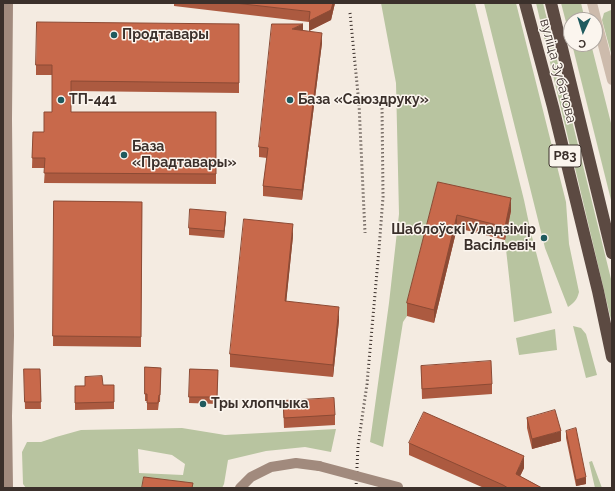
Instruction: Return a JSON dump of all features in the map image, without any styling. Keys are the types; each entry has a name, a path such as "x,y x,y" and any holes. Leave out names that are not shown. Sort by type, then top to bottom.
{"highway":[{"name":"вуліца Зубачова","path":"525,3 555,114 598,292 612,357"},
{"name":"вуліца Зубачова","path":"551,3 612,253"}],"street":[{"path":"8,3 8,488"},
{"path":"592,3 612,80"},
{"path":"240,488 251,477 271,467 296,463 318,466 399,487"}],"green space":[{"path":"381,3 475,3 552,313 514,322 505,240 511,211 438,195 407,316 403,322 383,447 370,442 389,303 399,214 396,83"},
{"path":"484,3 516,3 566,202 569,244 579,292 575,301 568,307 545,248"},
{"path":"536,3 543,3 612,283 612,324"},
{"path":"561,3 581,3 583,12 563,12"},
{"path":"611,10 612,57 603,24 604,13"},
{"path":"574,52 593,52 612,127 612,204"},
{"path":"573,326 581,328 586,334 597,375 586,378"},
{"path":"555,329 557,350 519,355 516,338"},
{"path":"182,428 225,435 336,429 331,452 305,447 266,451 228,460 222,488 26,488 23,484 22,452 27,442 41,442 81,430","holes":["138,449 172,455 185,464 183,475 139,473"]},
{"path":"592,461 602,488 595,488 589,462"}],"building":[{"path":"235,3 333,3 331,10 309,21 310,12"},
{"path":"37,22 239,24 239,83 71,81 71,112 216,112 216,174 44,173 45,158 32,158 33,132 44,132 44,112 52,112 52,65 36,65"},
{"name":"База «Саюздруку»","path":"272,24 303,24 292,29 322,33 302,190 263,186 268,148 259,147"},
{"path":"438,182 511,198 505,227 457,215 434,310 407,303"},
{"path":"54,201 142,202 141,337 53,336"},
{"path":"190,209 226,212 224,231 189,228"},
{"path":"244,219 293,224 285,301 339,307 333,365 230,354"},
{"path":"491,361 492,384 422,389 421,366"},
{"path":"145,367 161,368 160,395 158,403 147,403 147,394 145,394"},
{"path":"24,369 40,369 41,402 25,402"},
{"path":"190,369 218,370 217,397 189,397"},
{"path":"102,376 103,385 114,385 114,402 75,403 75,386 85,386 85,377"},
{"path":"334,398 335,415 284,418 283,401"},
{"path":"555,410 561,431 532,439 527,418"},
{"path":"424,412 524,456 516,474 542,488 508,488 409,443"},
{"path":"576,428 586,477 576,480 566,431"},
{"path":"144,477 193,483 192,488 142,488"}],"railway":[{"path":"350,13 359,104 365,233"},
{"path":"356,488 358,446 367,384 383,197 382,106"}],"place":[{"name":"Продтавары","path":"114,35"},
{"name":"ТП-441","path":"61,100"},
{"name":"База «Саюздруку»","path":"290,100"},
{"name":"База «Прадтавары»","path":"124,155"},
{"name":"Шаблоўскі Уладзімір Васільевіч","path":"544,238"},
{"name":"Тры хлопчыка","path":"203,404"}]}
